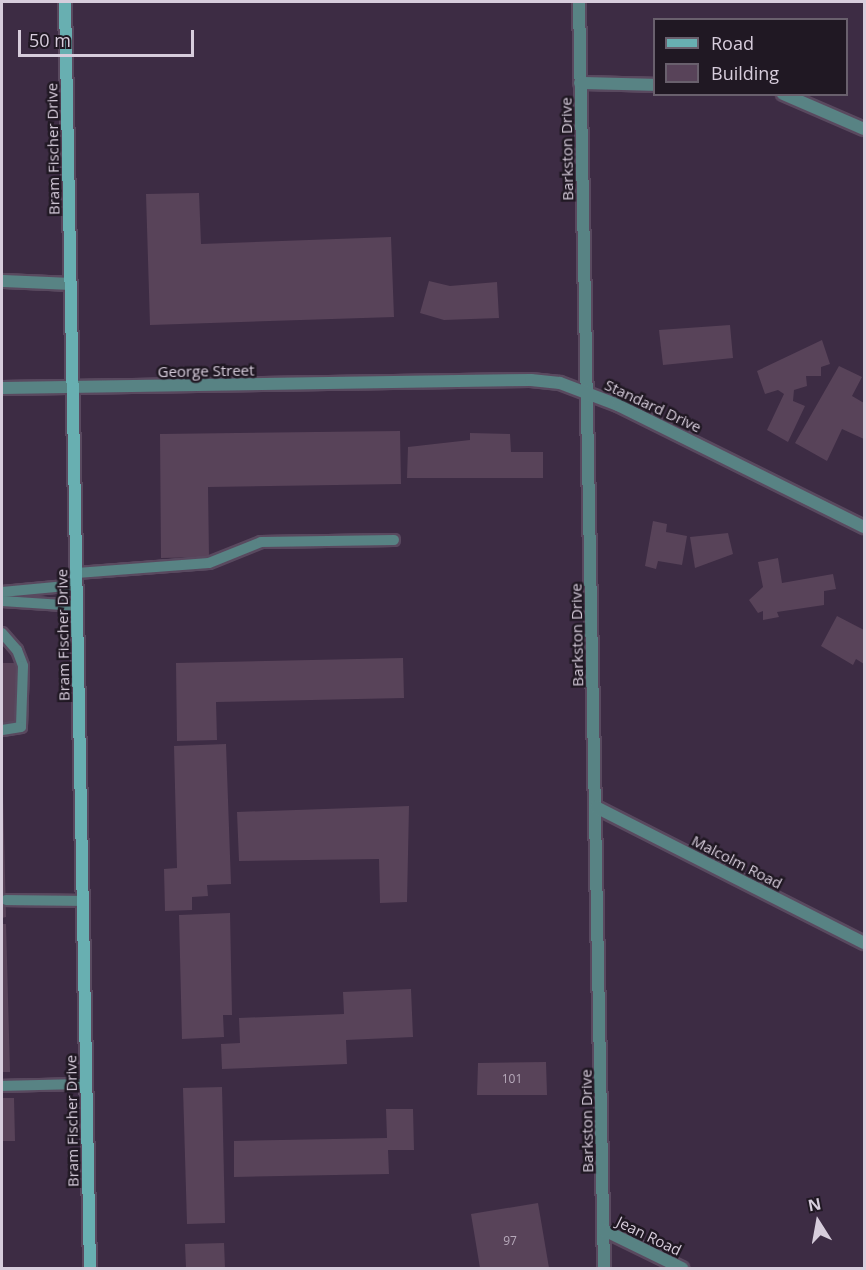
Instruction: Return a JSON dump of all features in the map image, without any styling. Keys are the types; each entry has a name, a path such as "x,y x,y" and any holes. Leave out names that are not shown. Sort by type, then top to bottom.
{"main road":[{"name":"Bram Fischer Drive","path":"65,2 90,1269"}],"street":[{"name":"Barkston Drive","path":"579,2 604,1269"},
{"path":"580,83 653,86"},
{"path":"788,96 864,129"},
{"path":"2,281 70,284"},
{"name":"Standard Drive","path":"410,381 531,380 587,392 864,527"},
{"name":"George Street","path":"2,388 410,381"},
{"name":"Malcolm Road","path":"596,807 864,943"},
{"name":"Jean Road","path":"604,1230 682,1269"}],"lane":[{"path":"2,592 77,579 209,563 261,542 394,540"},
{"path":"2,612 6,603 78,606"},
{"path":"2,633 17,650 23,666 21,727 2,730"},
{"path":"6,900 84,901"},
{"path":"2,1086 87,1084"}],"building":[{"path":"199,193 201,244 391,237 394,317 150,325 146,194"},
{"path":"429,281 450,286 497,282 499,318 444,320 420,313"},
{"path":"730,325 733,358 663,365 659,330"},
{"path":"822,340 830,364 821,367 821,376 806,376 807,386 794,390 793,401 805,406 788,442 767,430 784,394 778,390 765,394 757,371"},
{"path":"839,366 862,377 852,396 864,403 864,439 842,429 827,461 795,443"},
{"path":"400,431 401,484 208,487 209,557 161,558 160,434"},
{"path":"470,433 510,434 511,452 543,452 543,478 407,478 408,447 470,440"},
{"path":"653,521 667,524 666,532 687,536 682,565 658,561 656,569 645,566"},
{"path":"728,533 733,554 695,568 690,537"},
{"path":"778,558 782,583 833,574 836,589 824,591 824,605 777,612 779,617 763,620 763,611 758,613 749,600 763,587 758,562"},
{"path":"837,616 864,630 864,664 856,659 853,665 821,646"},
{"path":"403,658 404,698 216,702 217,740 177,741 176,663"},
{"path":"2,663 16,663 17,722 2,723"},
{"path":"226,744 231,884 207,885 208,896 192,897 192,910 165,911 164,869 177,868 174,746"},
{"path":"2,753 6,917 2,918"},
{"path":"409,806 407,902 380,903 379,859 239,861 237,812"},
{"path":"230,913 232,1015 223,1015 224,1037 182,1039 179,915"},
{"path":"2,924 6,924 10,1072 2,1072"},
{"path":"411,989 413,1037 346,1040 347,1064 222,1069 221,1044 240,1043 239,1018 344,1014 343,992"},
{"path":"546,1062 547,1095 477,1095 478,1063"},
{"path":"222,1087 225,1223 187,1224 183,1088"},
{"path":"2,1098 14,1098 15,1141 2,1141"},
{"path":"386,1109 413,1109 414,1150 388,1150 389,1174 234,1177 234,1141 387,1138"},
{"path":"538,1203 549,1268 480,1268 471,1214"},
{"path":"224,1243 225,1268 186,1268 185,1244"}]}
